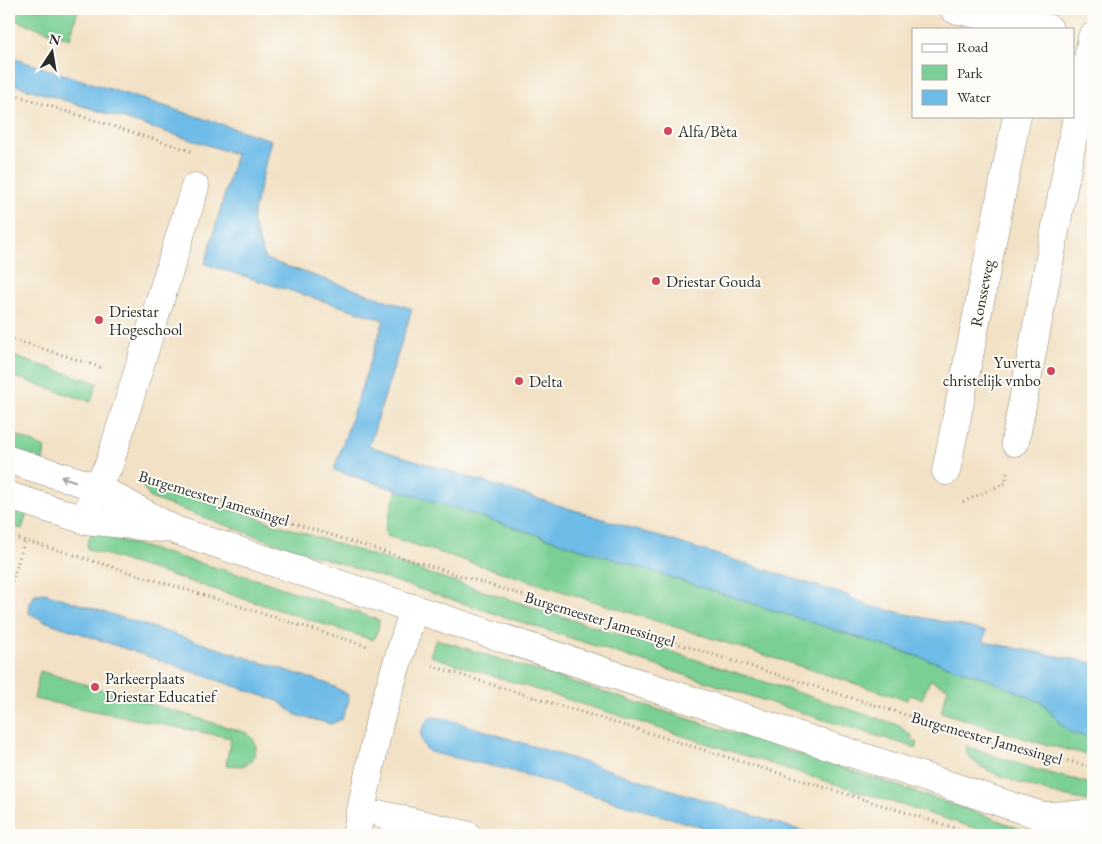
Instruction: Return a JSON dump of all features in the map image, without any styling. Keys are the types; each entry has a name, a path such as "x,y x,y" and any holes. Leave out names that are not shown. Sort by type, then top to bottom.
{"main road":[{"path":"961,11 1040,28"},
{"path":"1074,105 1086,36"},
{"name":"Ronsseweg","path":"946,471 1017,118"},
{"path":"1015,442 1072,118"},
{"path":"85,520 136,379 195,187"},
{"name":"Burgemeester Jamessingel","path":"9,460 102,476 174,530"},
{"name":"Burgemeester Jamessingel","path":"9,496 85,520 174,530 1042,816 1078,835"},
{"path":"356,835 380,719 414,608"},
{"name":"Burgemeester Jamessingel","path":"1042,816 1093,814"},
{"path":"382,815 467,835"}],"path":[{"path":"9,93 205,155 195,187"},
{"path":"9,338 136,379"},
{"name":"Burgemeester Jamessingel","path":"102,476 996,743 1093,767"},
{"path":"9,536 914,814 976,835"}],"green space":[{"path":"9,9 78,9 70,39 9,18"},
{"path":"9,355 97,383 91,402 9,375"},
{"path":"9,432 45,448 43,462 9,451"},
{"path":"146,482 898,725 913,737 911,740 917,742 917,748 815,717 264,539 150,498 143,487"},
{"path":"397,489 982,677 1043,703 1061,725 1086,736 1093,734 1093,756 1039,743 941,712 948,688 930,680 922,699 910,695 907,700 387,536 385,529"},
{"path":"9,508 27,513 22,529 9,525"},
{"path":"92,532 262,581 379,620 378,630 373,640 88,549 87,544"},
{"path":"436,639 853,771 984,815 1036,835 996,835 430,656"},
{"path":"40,671 247,733 256,746 252,761 242,766 226,765 231,738 34,699"},
{"path":"966,746 1037,770 1093,784 1093,801 1046,791 1005,778 974,762 967,754"}],"water":[{"path":"9,57 271,140 252,220 265,259 412,309 369,446 846,595 869,606 986,631 984,642 1093,663 1093,734 1086,736 1073,734 1061,725 1043,703 982,677 334,470 384,320 205,264 236,154 9,83"},
{"path":"45,593 329,684 347,694 349,700 342,719 331,724 296,715 278,701 44,621 29,613 30,604 35,594"},
{"path":"432,717 447,719 815,835 727,835 505,769 429,752 423,743 421,733 424,725"}],"place":[{"name":"Alfa/Bèta","path":"668,131"},
{"name":"Driestar Gouda","path":"656,281"},
{"name":"Driestar Hogeschool","path":"99,320"},
{"name":"Yuverta christelijk vmbo","path":"1051,371"},
{"name":"Delta","path":"519,381"},
{"name":"Parkeerplaats Driestar Educatief","path":"95,687"}]}
